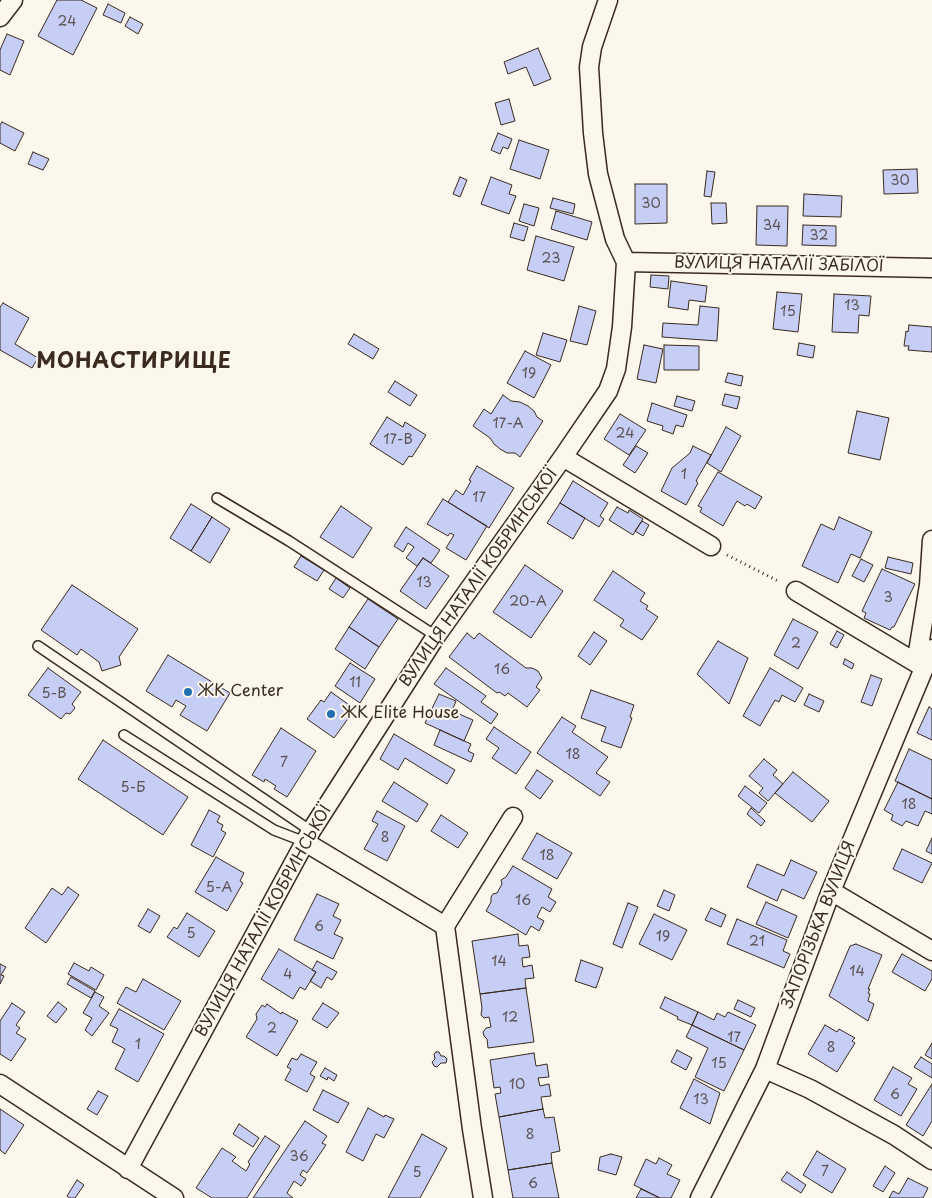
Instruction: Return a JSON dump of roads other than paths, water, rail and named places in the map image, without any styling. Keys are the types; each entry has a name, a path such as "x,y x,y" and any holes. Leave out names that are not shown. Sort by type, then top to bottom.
{"street":[{"path":"0,17 13,0"},
{"name":"ВУЛИЦЯ НАТАЛІЇ КОБРИНСЬКОЇ","path":"128,1169 308,836 436,636 563,457 608,390 616,369 622,327 626,262 615,239 598,174 589,86 589,67 592,47 608,0"},
{"name":"ВУЛИЦЯ НАТАЛІЇ ЗАБІЛОЇ","path":"626,262 932,268"},
{"path":"563,457 711,546"},
{"path":"923,668 918,652 929,585 932,540"},
{"path":"796,591 923,668"},
{"name":"ЗАПОРІЗЬКА ВУЛИЦЯ","path":"700,1198 765,1069 831,891 932,649"},
{"path":"483,1198 445,926 513,817"},
{"path":"308,836 445,926"},
{"path":"831,891 932,951"},
{"path":"765,1069 827,1098 894,1135 932,1160"},
{"path":"0,1084 174,1198"}],"lane":[{"path":"216,498 289,541 436,636"},
{"path":"38,646 308,836"},
{"path":"124,735 274,830 308,836"}],"place":[{"name":"ЖК Center","path":"188,692"},
{"name":"ЖК Elite House","path":"331,714"}],"district":[{"name":"МОНАСТИРИЩЕ","path":"134,362"}]}
